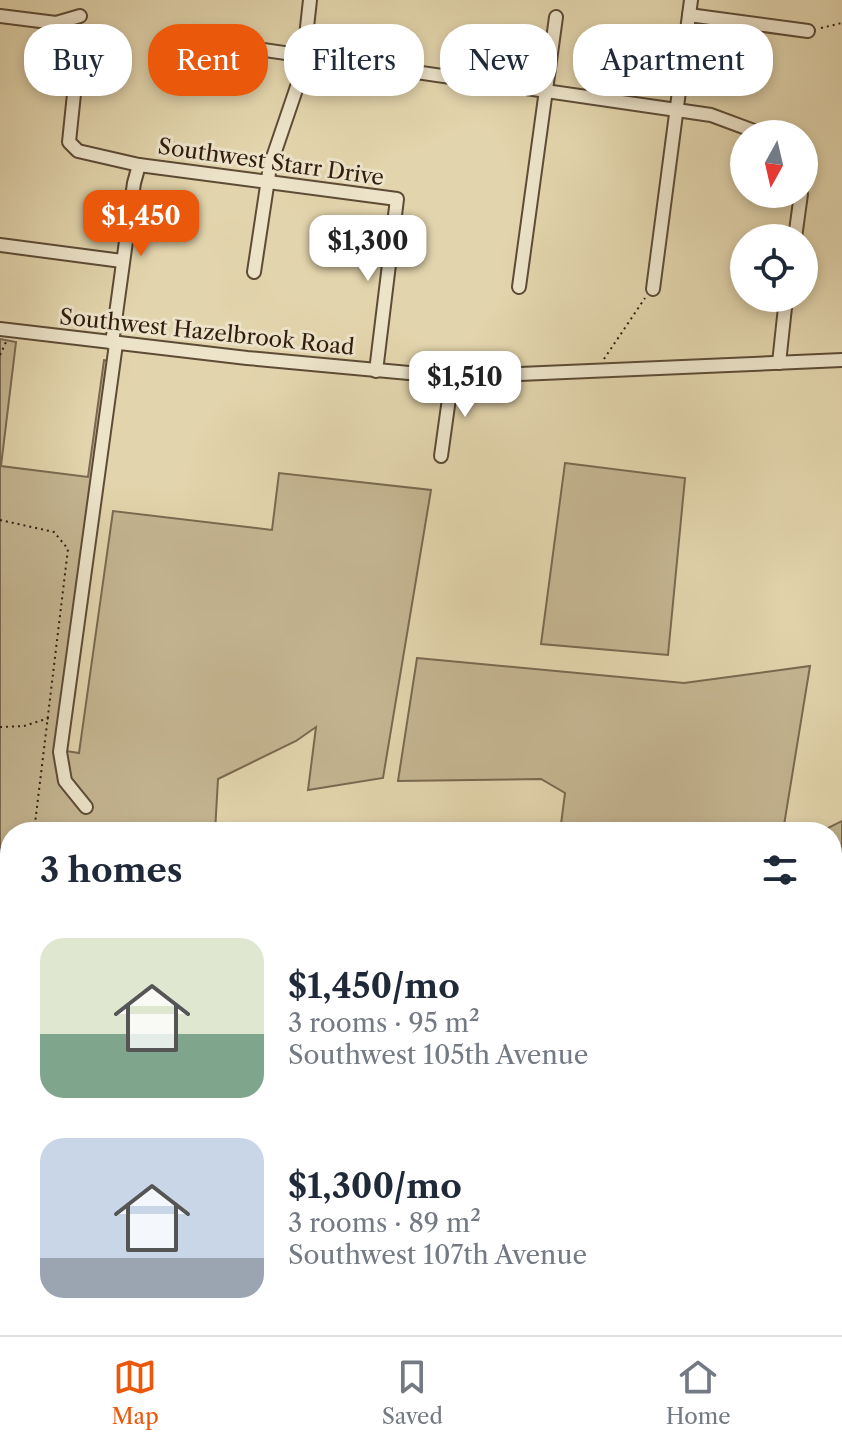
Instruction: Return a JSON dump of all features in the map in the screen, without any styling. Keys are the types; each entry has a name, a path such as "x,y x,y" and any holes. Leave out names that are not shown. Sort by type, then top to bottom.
{"street":[{"path":"307,24 310,0"},
{"path":"653,289 691,0"},
{"path":"689,15 808,31"},
{"path":"0,16 56,23 80,16"},
{"path":"555,24 556,17"},
{"path":"557,92 711,115 730,122"},
{"name":"Southwest Starr Drive","path":"74,96 70,147 139,165 397,199 376,371"},
{"path":"254,272 267,181 278,139 296,96"},
{"path":"519,287 545,96"},
{"path":"86,807 65,781 60,752 122,261 139,165"},
{"path":"0,245 122,261"},
{"path":"779,363 784,312"},
{"name":"Southwest Hazelbrook Road","path":"6,329 452,377 842,360"},
{"path":"441,456 452,377"}],"path":[{"path":"808,31 842,23"},
{"path":"605,371 603,360 639,303 653,289"},
{"path":"0,355 6,329"},
{"path":"0,520 54,532 68,549 50,676 49,718 35,822"},
{"path":"0,727 24,726 49,718"}],"shaded area":[{"path":"0,339 16,342 1,466 88,477 104,360 119,362 66,751 79,753 113,511 272,530 279,473 431,490 383,778 308,790 316,727 296,741 218,779 216,822 0,822"},
{"path":"565,463 685,478 668,655 541,644"},
{"path":"417,658 684,683 810,666 784,822 561,822 565,793 541,779 398,781"}]}
